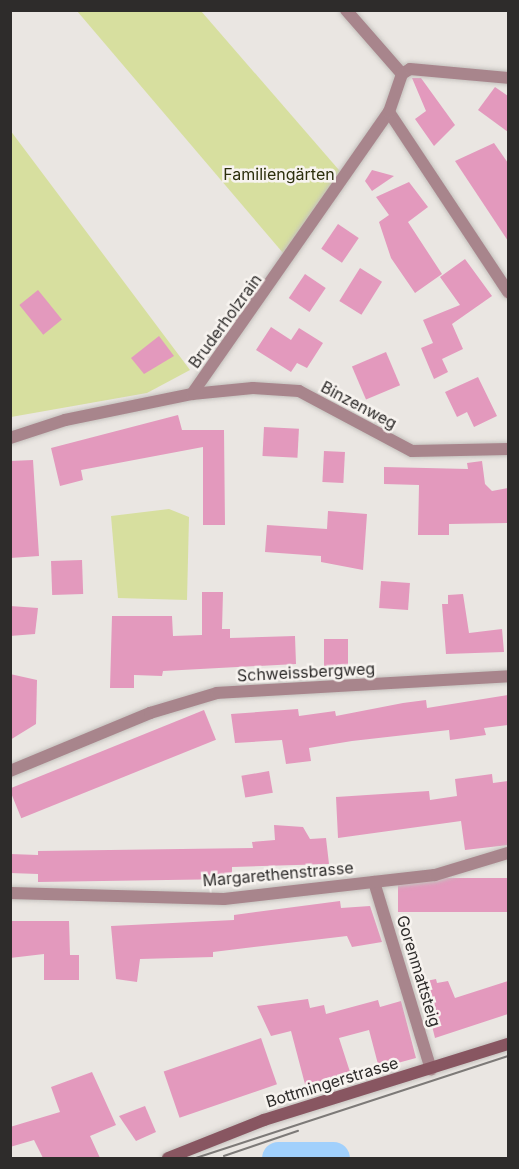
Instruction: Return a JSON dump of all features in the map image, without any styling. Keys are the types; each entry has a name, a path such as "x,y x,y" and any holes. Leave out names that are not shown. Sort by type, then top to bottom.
{"main road":[{"name":"Bottmingerstrasse","path":"168,1158 264,1120 431,1070 508,1044"}],"street":[{"path":"346,10 402,74 410,69 508,78"},
{"name":"Bruderholzrain","path":"10,438 65,420 192,394 389,112 402,74"},
{"path":"389,112 508,292"},
{"name":"Binzenweg","path":"192,394 299,391 412,451 508,449"},
{"name":"Schweissbergweg","path":"10,771 150,713 217,693 508,676"},
{"name":"Margarethenstrasse","path":"10,893 224,899 435,875 508,854"},
{"name":"Gorenmattsteig","path":"374,882 431,1070"}],"green space":[{"name":"Familiengärten","path":"77,11 201,11 345,177 289,260"},
{"path":"10,130 190,370 147,393 11,417"},
{"path":"169,509 189,517 187,600 118,598 111,516"}],"building":[{"path":"412,78 421,78 455,125 434,146 415,119 426,111"},
{"path":"495,87 508,96 508,132 478,110"},
{"path":"494,143 508,163 508,241 455,161"},
{"path":"372,170 394,176 372,191 365,181"},
{"path":"409,182 428,207 408,222 442,274 415,293 391,258 379,222 389,215 376,197"},
{"path":"338,224 359,238 342,263 321,249"},
{"path":"465,259 492,296 452,324 463,349 442,359 448,372 434,379 421,348 433,343 423,320 460,305 440,277"},
{"path":"360,268 382,282 361,315 339,301"},
{"path":"305,274 326,288 310,312 289,298"},
{"path":"38,290 62,320 43,335 19,305"},
{"path":"271,327 291,340 299,328 323,343 307,368 297,363 291,372 256,350"},
{"path":"159,336 174,356 144,374 131,358"},
{"path":"386,352 400,385 366,400 352,366"},
{"path":"478,377 497,416 474,427 467,412 457,417 445,392"},
{"path":"178,415 182,430 224,430 225,525 203,525 203,447 81,470 83,480 60,486 51,448"},
{"path":"264,427 299,429 297,458 262,456"},
{"path":"324,451 345,452 343,483 322,482"},
{"path":"33,460 39,556 10,558 10,461"},
{"path":"482,461 485,484 492,491 508,488 508,523 449,524 449,535 418,535 419,485 384,484 384,467 468,469 467,463"},
{"path":"328,511 367,514 363,570 321,562 321,556 265,552 267,525 327,529"},
{"path":"82,560 83,594 52,595 51,561"},
{"path":"381,581 410,583 408,610 379,608"},
{"path":"202,592 223,592 222,629 230,629 230,638 295,636 296,664 163,671 162,676 134,675 134,688 110,688 112,616 172,616 173,636 202,635"},
{"path":"463,594 469,633 502,629 504,652 446,654 442,604 448,604 448,595"},
{"path":"10,606 38,608 35,634 10,636"},
{"path":"324,639 348,639 348,666 324,666"},
{"path":"10,674 37,680 36,724 10,740"},
{"path":"508,695 508,725 484,728 486,735 450,740 449,730 352,741 309,748 311,761 286,764 282,740 235,743 231,714 298,709 299,716 335,711 336,716 426,700 427,708"},
{"path":"204,710 216,740 21,818 10,788"},
{"path":"269,771 273,793 245,798 241,776"},
{"path":"492,774 493,783 508,781 508,845 465,850 461,821 338,838 336,797 429,791 430,800 457,796 455,779"},
{"path":"274,825 303,827 310,839 326,838 329,864 232,867 232,879 38,882 38,874 10,873 10,854 38,855 38,851 253,848 252,842 275,840"},
{"path":"398,878 508,878 508,912 398,912"},
{"path":"340,901 341,908 370,906 382,942 352,947 347,936 213,952 213,957 140,959 137,982 116,979 111,926 234,920 234,915"},
{"path":"10,921 69,921 70,955 79,955 79,980 44,980 44,954 10,958"},
{"path":"436,979 437,983 448,981 455,998 508,981 508,1014 435,1038 421,982"},
{"path":"308,999 310,1008 324,1005 326,1014 378,1000 380,1007 401,1001 416,1058 379,1068 369,1030 339,1038 351,1075 306,1088 291,1031 271,1036 257,1006"},
{"path":"261,1038 277,1084 180,1118 164,1072"},
{"path":"92,1072 116,1125 90,1136 100,1158 43,1158 34,1140 10,1147 10,1127 60,1112 51,1087"},
{"path":"145,1106 156,1132 136,1141 119,1116"}],"waterway":[{"path":"278,1158 333,1158"}],"tram line":[{"path":"196,1158 508,1056"},
{"path":"224,1156 298,1131"}]}
